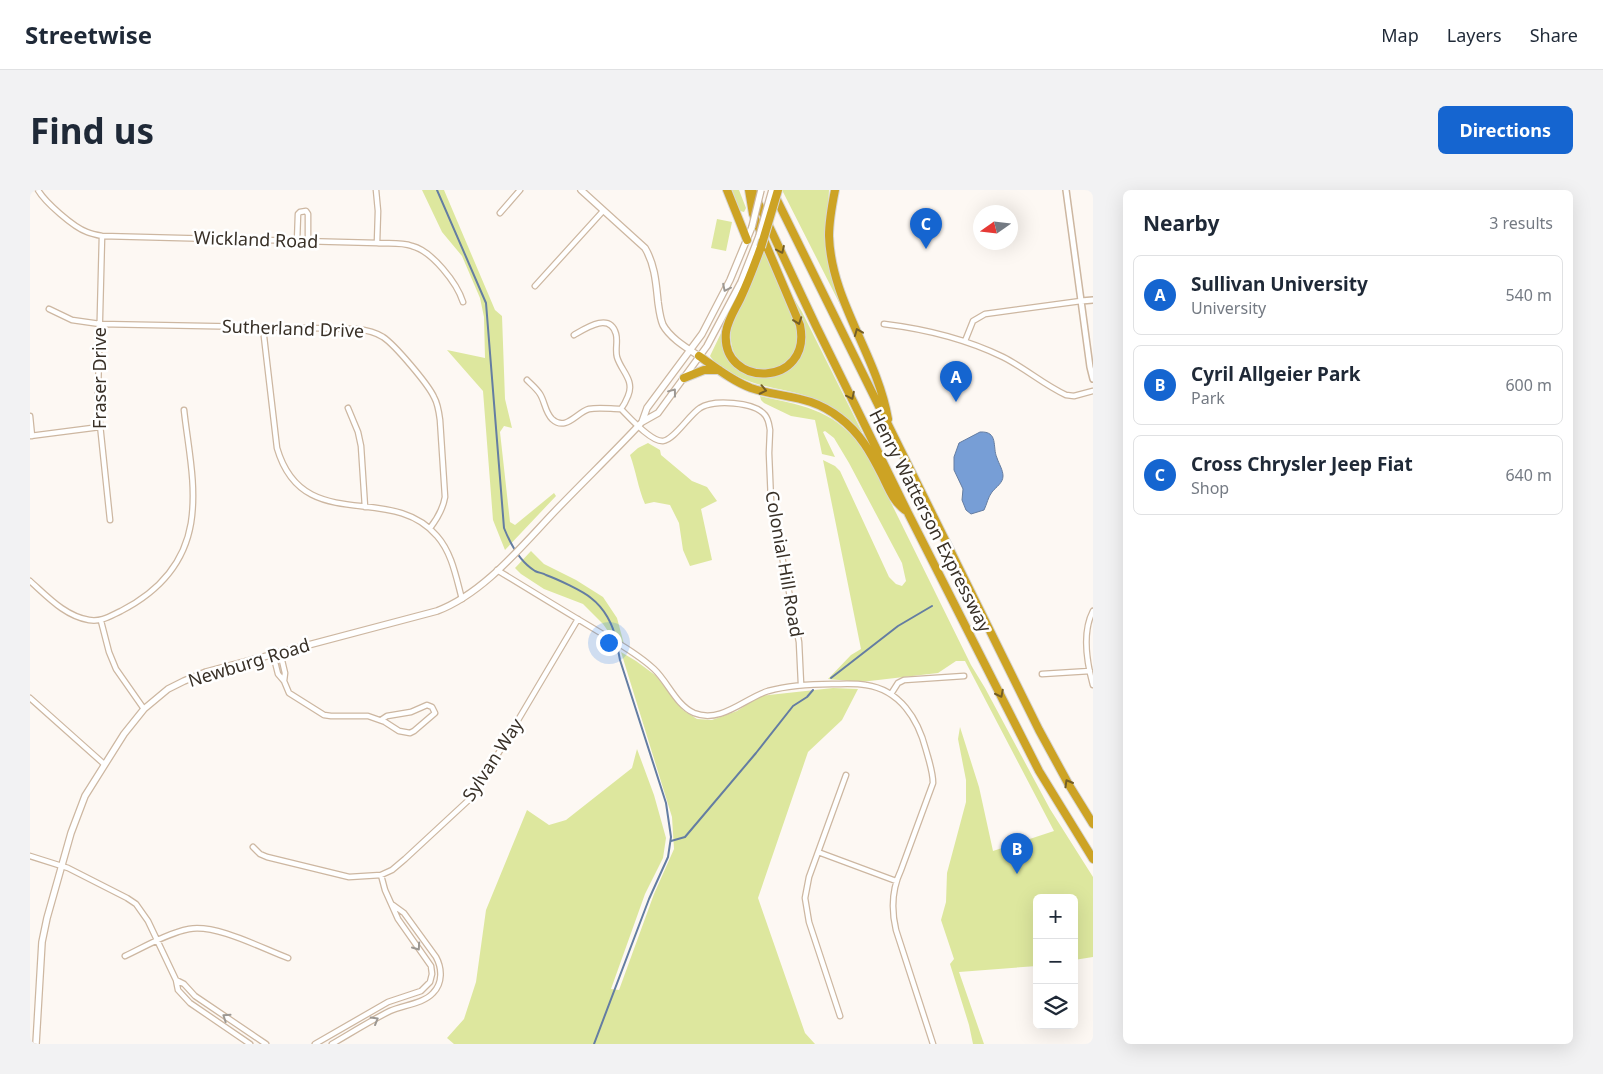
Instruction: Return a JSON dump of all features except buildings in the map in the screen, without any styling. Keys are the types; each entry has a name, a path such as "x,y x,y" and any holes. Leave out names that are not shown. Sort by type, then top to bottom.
{"highway":[{"path":"728,190 747,240"},
{"path":"751,190 753,214 777,267 802,332 800,349 793,361 778,372 764,374 751,372 740,366 731,355 726,339 729,322 762,247 772,216 778,190"},
{"name":"Henry Watterson Expressway","path":"751,190 908,512 1039,771 1093,859"},
{"name":"Henry Watterson Expressway","path":"772,190 1046,744 1093,824"},
{"path":"834,190 829,225 834,272 884,398 889,428"},
{"path":"699,356 719,370 751,387 816,403 841,418 867,446 896,503 908,512"},
{"path":"684,378 704,370 719,370"}],"main road":[{"path":"581,190 640,244 649,256 655,271 663,325 672,336 699,356"},
{"name":"Newburg Road","path":"640,424 647,408 702,334 713,315 752,227 761,190"},
{"name":"Newburg Road","path":"36,1044 42,942 61,865 76,817 85,796 104,764 144,709 168,689 184,680 206,672 437,611 462,599 476,589 521,546 640,424 658,412 684,378 717,328 737,290 759,236 772,190"}],"street":[{"name":"Wickland Road","path":"38,190 44,198 76,226 102,236 409,245 425,252 453,282 463,302"},
{"path":"376,190 378,211 377,243"},
{"path":"500,213 520,190"},
{"path":"1066,190 1093,379"},
{"path":"297,242 298,214 306,211 309,220 308,242"},
{"path":"535,286 604,211"},
{"name":"Fraser Drive","path":"102,236 98,393 110,520"},
{"path":"965,341 973,321 981,315 1093,300"},
{"name":"Sutherland Drive","path":"49,309 72,320 100,324 356,329 375,333 390,342 424,382 434,397 438,408 445,483 444,504 430,528"},
{"path":"574,335 600,322 609,324 614,330 617,338 618,358 630,384 630,391 624,405 620,409"},
{"path":"884,324 916,328 965,341 1003,357 1066,396 1093,391"},
{"path":"262,328 276,440 279,456 286,469 301,487 319,499 334,503 402,512 414,517 430,528 446,550 462,599"},
{"path":"527,380 539,393 551,418 559,423 568,422 580,413 590,409 620,409 640,424"},
{"name":"Colonial Hill Road","path":"640,424 655,439 662,441 670,438 695,412 707,404 722,403 751,406 758,409 770,424 769,469 772,508 799,642 801,684"},
{"path":"348,408 358,432 361,446 365,506"},
{"path":"30,581 61,608 71,614 88,620 101,621 128,607 154,590 172,571 184,549 191,521 193,490 184,410"},
{"path":"30,416 31,436 100,427"},
{"path":"497,570 620,645 654,669 686,707 694,713 703,716 719,714 759,694 801,684 866,684 891,694 908,709 918,724 924,739 933,775 931,788 902,870 896,880 892,905 894,922 933,1044"},
{"path":"1093,611 1088,622 1087,634 1093,685"},
{"name":"Sylvan Way","path":"381,875 392,870 405,860 473,796 578,619"},
{"path":"101,621 109,652 116,669 144,709"},
{"path":"280,652 285,673 286,689 292,696 324,715 368,716 381,720 399,731 410,733 435,712 432,707 427,705 411,712 387,716 381,720"},
{"path":"273,654 278,674 284,681"},
{"path":"1042,674 1091,669"},
{"path":"891,694 898,683 904,680 964,676"},
{"path":"30,698 104,764"},
{"path":"840,1016 809,922 806,906 806,888 808,877 846,775"},
{"path":"253,846 260,854 267,857 349,877 381,875 385,890 398,919 431,966 430,982 421,991 388,1002 315,1044"},
{"path":"818,852 896,880"},
{"path":"30,856 61,865 132,901 143,912 158,941 176,980 178,990 190,1003 250,1044"},
{"path":"332,1044 388,1012 429,997 437,989 440,979 439,963 436,957 404,913 393,905"},
{"path":"125,956 184,930 194,928 210,929 226,934 288,958"},
{"path":"176,980 184,984 195,996 266,1044"},
{"path":"413,994 416,1002"},
{"path":"200,1009 205,1002"}],"green space":[{"path":"422,190 444,190 495,310 502,316 505,399 512,428 504,426 500,432 510,522 515,525 554,493 556,496 505,550 493,520 483,391 447,350 485,358 484,317 480,298 462,256 442,232"},
{"path":"732,190 739,190 746,208 744,212 740,211"},
{"path":"782,190 829,190 827,231 850,324"},
{"path":"717,219 732,222 726,251 711,248"},
{"path":"764,252 795,320 797,342 792,355 783,364 771,369 757,370 745,365 736,356 730,332 732,323"},
{"path":"793,297 861,433 822,402 747,380 720,366 710,356 723,329 723,339 748,374 769,376 788,370 801,355 805,346 803,325"},
{"path":"760,396 793,403 820,412 843,427 866,452 971,665 1050,809 1093,877 1093,957 1078,959 1078,894 1033,894 1033,966 959,972 984,1044 973,1044 950,964 954,959 941,920 946,902 947,873 966,802 966,780 958,739 960,727 979,787 993,851 1054,831 965,661 956,661 938,673 861,682 828,679 851,655 861,649 823,460 840,471 889,577 896,584 902,586 906,581 902,563 834,438 825,431 823,432 835,457 822,454 815,420 791,416 761,400"},
{"path":"648,443 660,450 661,455 692,481 707,487 717,501 701,509 712,560 690,566 683,550 679,523 670,505 654,502 645,504 630,455"},
{"path":"531,551 544,564 576,580 603,597 617,618 624,644 610,634 583,604 544,589 515,568"},
{"path":"621,652 655,675 683,710 697,719 712,720 737,711 760,696 833,688 858,689 842,720 808,752 758,898 805,1033 815,1044 454,1044 447,1038 464,1019 476,982 486,910 527,810 549,825 566,820 632,768 637,749 654,795 666,838 663,858 645,894 611,989 619,990 654,894 674,849 672,817"}],"water":[{"path":"980,432 990,434 994,441 1003,478 991,494 984,510 971,514 966,510 962,500 963,489 954,470 954,457 959,443"}],"waterway":[{"path":"437,190 486,303 504,528 516,552 525,563 535,571 557,579 596,602 613,628 616,640"},
{"path":"831,678 898,626 932,606"},
{"path":"594,1044 649,899 668,857 671,837 666,803 620,660 617,645"},
{"path":"671,841 685,837 793,706 807,697 813,690"}],"place":[{"name":"Cross Chrysler Jeep Fiat","path":"926,249"},
{"name":"Sullivan University","path":"956,402"},
{"name":"Cyril Allgeier Park","path":"1017,874"}]}
